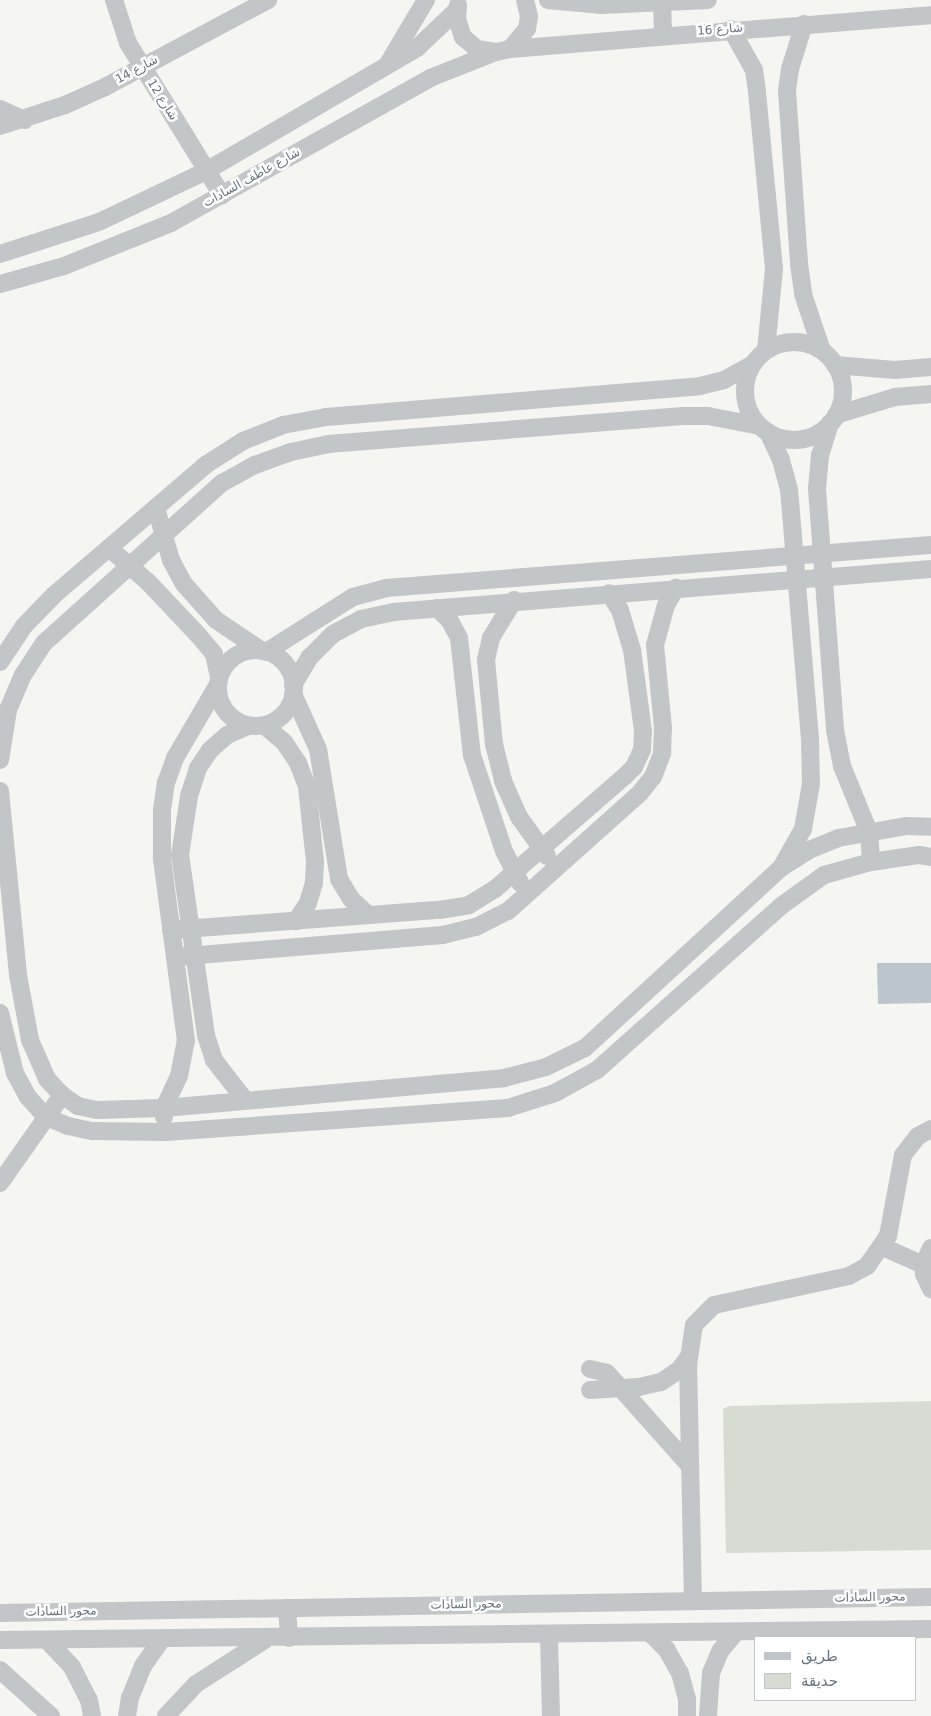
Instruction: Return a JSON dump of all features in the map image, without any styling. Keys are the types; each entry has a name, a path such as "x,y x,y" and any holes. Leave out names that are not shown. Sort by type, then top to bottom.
{"street":[{"name":"شارع 12","path":"114,0 128,43 222,195"},
{"name":"شارع 14","path":"0,126 25,120 65,105 142,68 268,0"},
{"path":"385,67 426,0"},
{"path":"459,3 457,19 463,37 477,49 503,51 527,29 529,16 525,0"},
{"path":"548,0 574,4 662,3 708,0"},
{"path":"0,254 99,222 206,170 417,48 459,3"},
{"path":"662,3 663,34"},
{"name":"شارع 16","path":"503,51 663,34 931,14"},
{"path":"804,24 790,69 787,91 802,284 822,351 835,365 842,390 820,455 817,489 823,578 838,748 853,799 869,832 871,862"},
{"path":"731,29 754,70 758,92 774,269 766,350"},
{"name":"شارع عاطف السادات","path":"4,284 119,247 222,195 430,78 503,51"},
{"path":"0,109 25,120"},
{"path":"0,662 24,626 109,548 156,508 228,450 283,425 326,417 700,386 724,380 753,364 766,350 794,342 822,351"},
{"path":"753,364 746,382 746,401 781,460 789,489 811,784 802,829 782,866"},
{"path":"835,365 887,369 931,367"},
{"path":"0,760 8,710 23,675 44,643 164,533 222,483 255,465 291,452 328,444 683,416 708,416 764,429 786,439 806,438 833,419 895,396 931,394"},
{"path":"156,508 171,560 184,584 216,620 285,664 293,690 318,749 339,879 351,899 368,915"},
{"path":"166,1132 164,1108 179,1076 186,1040 162,858 166,783 175,758 218,682 225,665 235,656 248,651 264,651 353,597 386,588 931,545"},
{"path":"109,548 129,565 200,636 214,654 225,712 256,726 284,742 298,763 307,787 315,862 314,883 308,903 296,921"},
{"path":"245,1100 214,1060 206,1035 180,855 189,796 198,768 210,750 227,735 256,726 284,714 293,690 310,657 333,634 354,623 393,612 609,592 931,569"},
{"path":"175,957 444,935 476,927 508,911 639,794 653,777 662,753 663,728 655,645 661,618 676,588"},
{"path":"171,930 368,915 469,905 514,873 624,777 634,767 642,750 643,731 632,650 620,610 609,592"},
{"path":"514,600 494,632 486,660 494,744 503,781 515,808 541,849 557,866"},
{"path":"438,608 450,621 458,638 472,755 514,873 528,894"},
{"path":"0,791 18,975 30,1040 44,1073 62,1095 78,1106 97,1110 164,1108 504,1078 546,1067 584,1048 782,866 809,850 838,838 906,826 931,827"},
{"path":"0,1012 15,1073 28,1097 46,1117 92,1131 166,1132 460,1113 508,1108 555,1093 597,1070 781,906 824,876 871,862 919,856 931,857"},
{"path":"0,1183 62,1095"},
{"path":"693,1601 688,1358 694,1324 707,1310 849,1276 867,1266 883,1247 891,1224 900,1162 912,1142 931,1130"},
{"path":"883,1247 924,1264"},
{"path":"931,1248 924,1264 924,1274 931,1289"},
{"path":"590,1390 661,1382 679,1370 688,1358"},
{"path":"590,1369 607,1373 690,1466"},
{"name":"محور السادات","path":"0,1613 931,1597"},
{"path":"288,1608 289,1638"},
{"path":"0,1640 266,1639 931,1629"},
{"path":"708,1716 711,1673 721,1650 736,1632"},
{"path":"650,1633 667,1650 680,1673 688,1698 687,1716"},
{"path":"549,1634 551,1716"},
{"path":"166,1716 196,1684 266,1639"},
{"path":"47,1640 72,1667 89,1700 92,1716"},
{"path":"127,1716 130,1698 143,1666 161,1640"},
{"path":"0,1670 51,1716"}],"green space":[{"path":"931,1401 931,1550 726,1553 723,1409 729,1406"}],"shaded area":[{"path":"877,963 931,963 931,1003 878,1004"}]}
